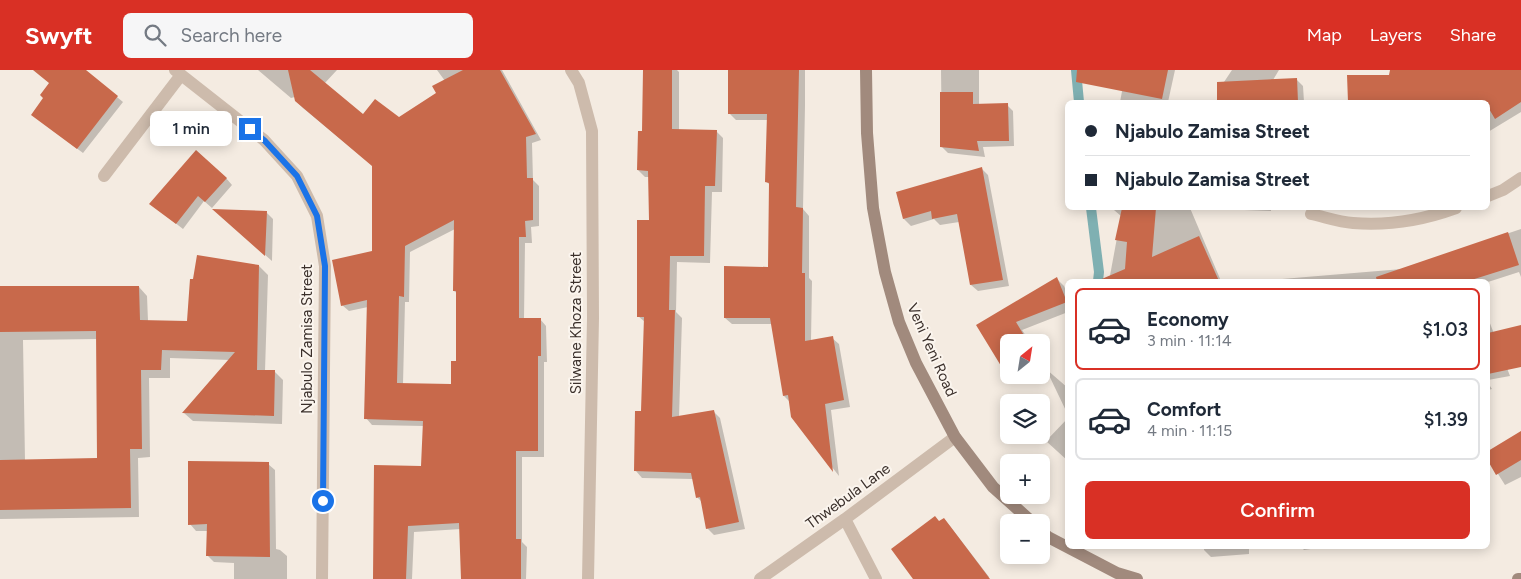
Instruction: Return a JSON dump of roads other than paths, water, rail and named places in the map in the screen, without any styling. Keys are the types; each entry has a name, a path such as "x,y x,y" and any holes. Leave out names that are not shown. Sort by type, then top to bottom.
{"street":[{"name":"Silwane Khoza Street","path":"571,70 579,83 592,131 593,318 588,579"},
{"name":"Veni Yeni Road","path":"866,70 867,133 874,208 885,272 899,322 916,364 955,437 993,487 1023,514"},
{"path":"104,176 178,72"},
{"name":"Njabulo Zamisa Street","path":"178,72 264,140 297,176 317,216 325,266 322,579"},
{"path":"1490,195 1503,190 1521,178"},
{"path":"1311,214 1352,223 1392,224 1432,217 1451,210"},
{"name":"Thwebula Lane","path":"760,579 846,519 955,437"},
{"path":"846,519 876,579"},
{"path":"1050,538 1065,546"},
{"path":"1071,549 1117,573 1137,579"}],"waterway":[{"path":"1076,70 1079,100"},
{"path":"1091,210 1098,279"}]}
